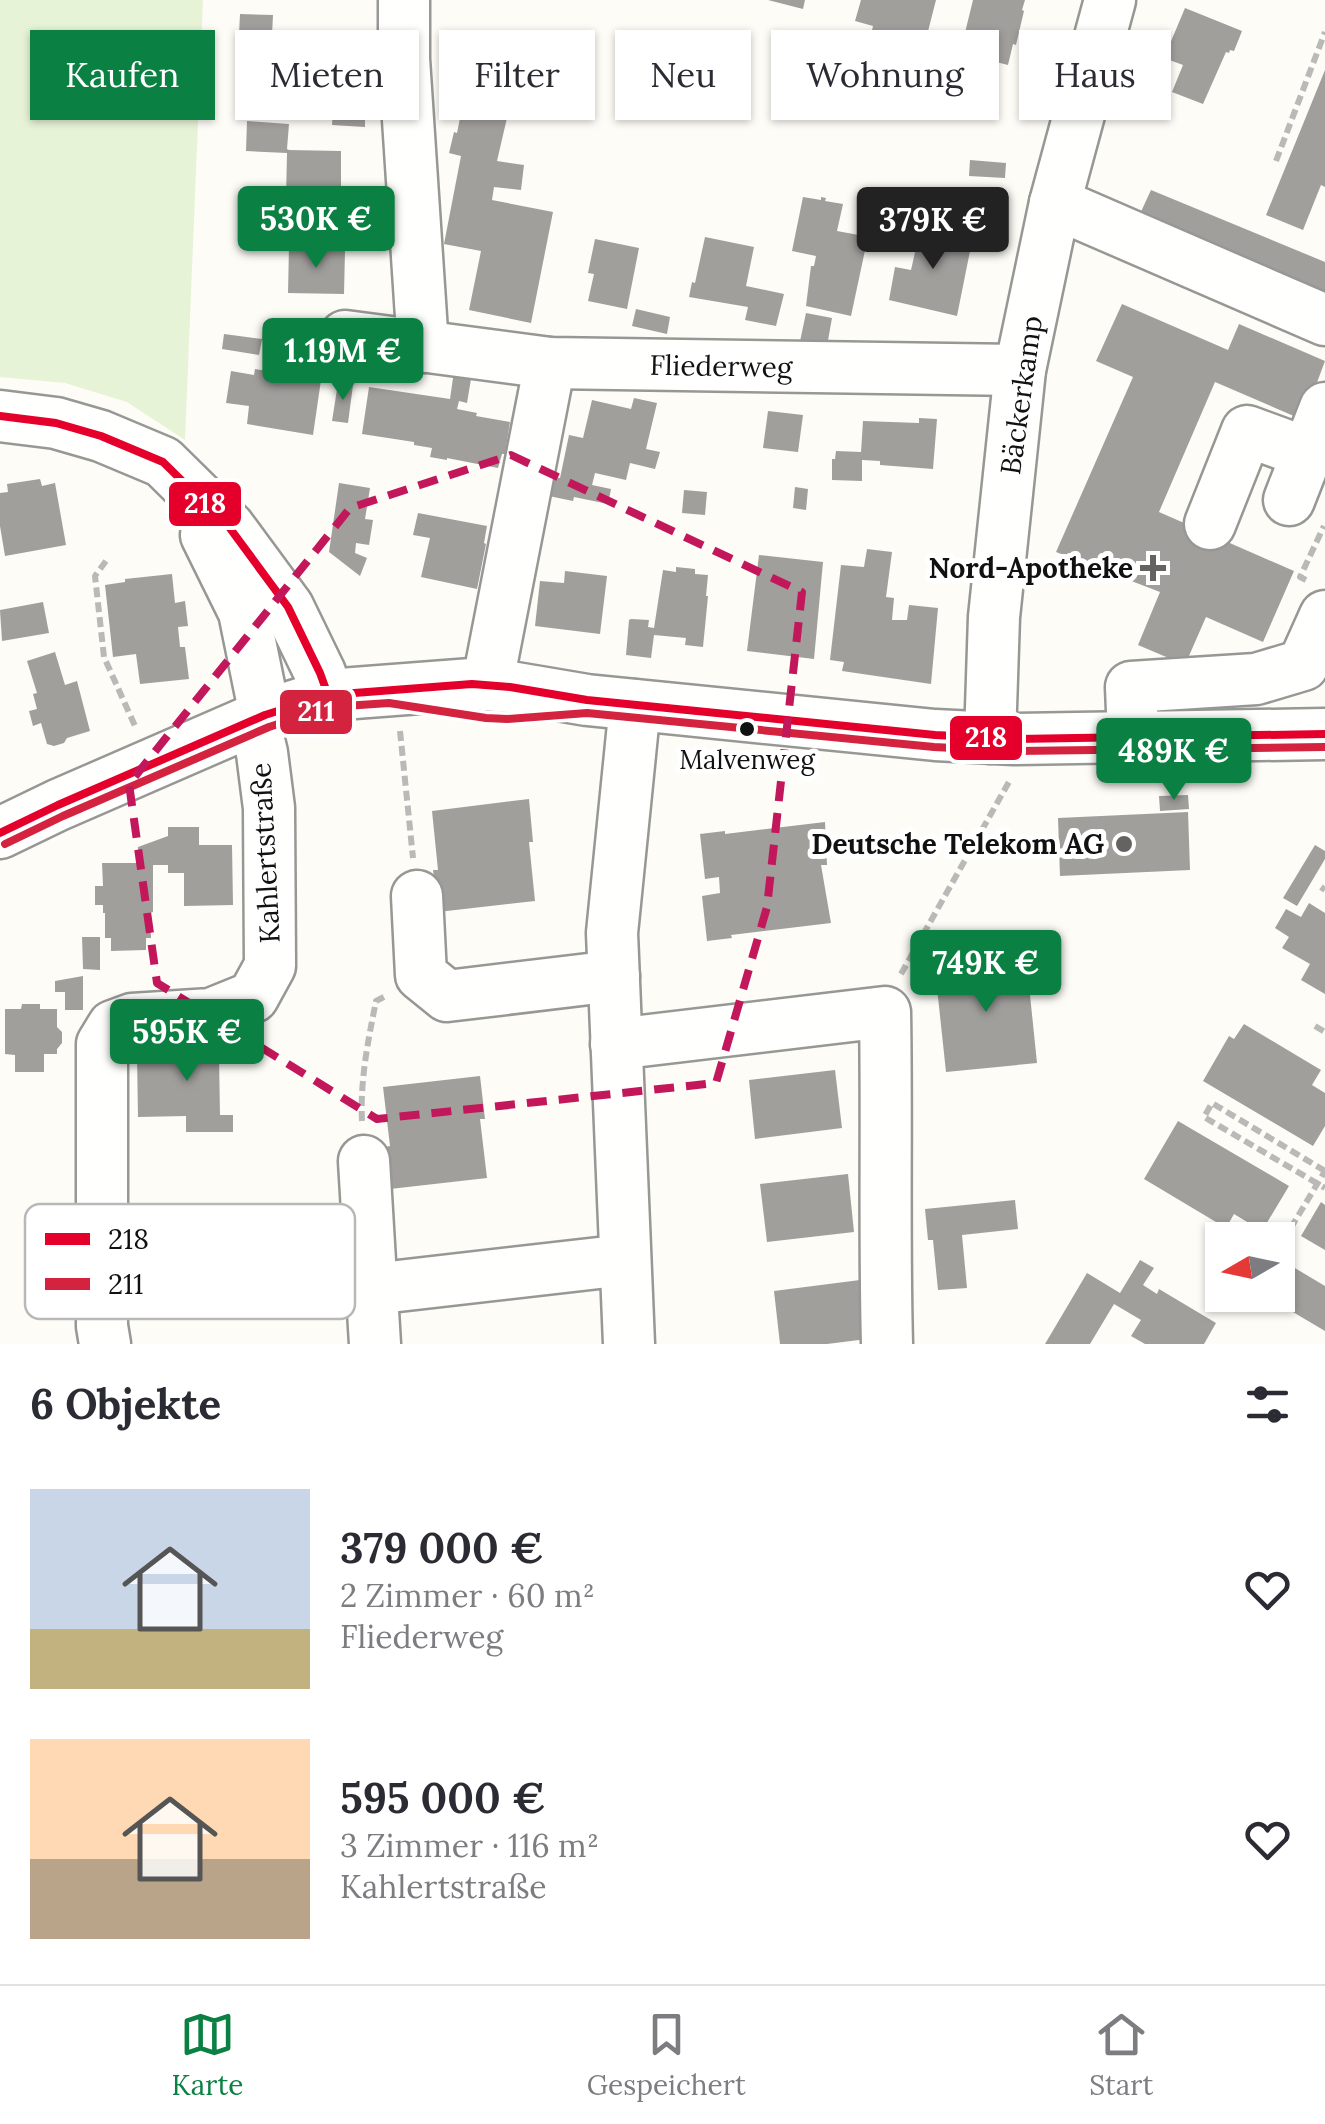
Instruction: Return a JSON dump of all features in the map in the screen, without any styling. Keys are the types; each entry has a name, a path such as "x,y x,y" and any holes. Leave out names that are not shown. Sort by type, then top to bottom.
{"street":[{"path":"404,0 404,59 424,348"},
{"name":"Bäckerkamp","path":"1002,739 994,617 1020,370 1055,203 1110,0"},
{"path":"1055,203 1325,320"},
{"name":"Fliederweg","path":"344,336 550,364 1020,370"},
{"path":"491,666 550,364"},
{"path":"0,416 56,422 163,462 229,526 288,607 328,695"},
{"path":"1210,524 1248,431 1316,431 1307,512"},
{"path":"115,442 156,479 210,539 244,612 260,717"},
{"path":"1134,736 1131,687 1256,679 1303,665 1319,600"},
{"name":"Kahlertstraße","path":"0,833 260,717 328,695 401,705 506,707 587,700 935,736 1002,739 1325,734"},
{"path":"629,1344 612,932 636,704"},
{"name":"Kahlertstraße","path":"102,1204 102,1044 114,1026 132,1019 211,1014 253,997 270,966 269,808 260,717"},
{"path":"418,896 421,975 447,996 614,976"},
{"path":"616,1044 885,1012 887,1344"},
{"path":"364,1161 374,1344"},
{"path":"372,1289 625,1260"},
{"name":"Kahlertstraße","path":"103,1319 105,1344"}],"path":[{"path":"1276,162 1325,32"},
{"path":"1307,512 1300,577 1319,600"},
{"path":"106,561 94,576 104,656 142,741"},
{"path":"401,705 418,896"},
{"path":"885,1012 904,965 1012,776 1002,739"},
{"path":"364,1161 360,1098 376,1002 421,975"},
{"path":"1315,1026 1325,1032"},
{"path":"1295,1224 1321,1186 1325,1171 1212,1104 1204,1116 1321,1186"}],"highlighted area":[{"path":"511,455 802,592 767,907 716,1083 377,1119 157,983 129,784 350,508"}],"green space":[{"path":"0,0 203,0 202,30 30,30 30,120 198,120 185,440 127,402 65,383 0,377"}],"building":[{"path":"768,0 805,0 803,9"},
{"path":"861,0 936,0 928,30 872,30 873,26 855,21"},
{"path":"973,0 1025,0 1008,65 999,63 999,30 966,30"},
{"path":"1185,8 1242,31 1234,51 1226,52 1203,104 1172,92 1183,65 1171,61 1171,41"},
{"path":"240,14 273,15 272,30 239,30"},
{"path":"1325,70 1325,187 1321,185 1303,230 1266,215"},
{"path":"332,120 365,120 365,127 332,125"},
{"path":"460,120 506,120 497,161 524,165 521,190 494,187 492,200 553,212 531,323 469,310 481,251 444,244 461,156 449,153 454,132 457,133"},
{"path":"247,121 289,124 289,150 341,151 341,201 286,199 287,153 246,151"},
{"path":"970,160 1006,163 1005,178 969,176"},
{"path":"1151,190 1325,262 1325,293 1139,216"},
{"path":"803,197 821,197 843,204 837,231 864,236 863,241 867,241 851,316 806,306 816,256 792,251"},
{"path":"923,217 949,222 945,240 971,246 957,316 889,300 895,267 911,270"},
{"path":"705,237 754,247 746,286 784,294 776,326 745,320 748,307 689,297"},
{"path":"595,239 639,248 627,309 588,301 594,274 588,273"},
{"path":"289,246 345,251 344,294 288,293"},
{"path":"1122,304 1228,350 1239,324 1325,361 1303,420 1215,382 1159,512 1294,571 1263,642 1206,617 1185,665 1138,645 1160,592 1056,552 1133,377 1096,361"},
{"path":"636,309 670,317 667,334 632,326"},
{"path":"806,313 832,318 827,346 799,346"},
{"path":"264,322 295,326 293,344 262,340 259,355 222,349 224,334 262,339"},
{"path":"255,369 321,380 313,435 247,424 249,406 226,403 231,371 254,375"},
{"path":"454,371 472,373 467,403 459,401 457,409 510,422 505,454 498,468 430,457 432,448 362,434 369,387 450,399"},
{"path":"338,383 353,385 348,423 332,421"},
{"path":"634,398 657,403 646,449 660,452 655,469 630,463 626,480 595,473 592,485 611,489 608,504 544,495 548,476 560,478 569,435 583,438 592,400 631,409"},
{"path":"768,411 803,415 798,452 763,448"},
{"path":"919,418 937,419 933,469 862,460 862,481 832,480 836,451 861,452 863,421 919,423"},
{"path":"40,479 42,486 55,483 66,545 5,556 0,493 8,492 7,484"},
{"path":"339,483 370,488 365,519 373,520 369,545 356,543 355,553 367,558 360,576 329,552"},
{"path":"795,487 808,489 806,510 793,508"},
{"path":"684,490 707,492 705,515 682,513"},
{"path":"418,513 487,526 477,589 421,577 430,538 413,535"},
{"path":"867,549 892,552 886,597 894,598 892,620 907,620 909,605 938,608 931,684 842,671 844,662 830,660 841,565 864,567"},
{"path":"759,555 823,562 814,659 747,651"},
{"path":"676,567 708,575 703,647 685,645 686,638 654,635 651,658 626,655 629,620 649,620 648,627 654,628 663,570 676,572"},
{"path":"565,571 607,576 600,634 535,626 540,581 564,583"},
{"path":"172,574 175,603 185,601 188,626 178,627 189,679 140,684 136,654 113,657 105,585"},
{"path":"43,602 49,633 2,641 0,610"},
{"path":"55,652 65,685 77,681 90,731 54,746 47,744 41,723 33,726 29,711 37,709 33,694 37,693 27,661"},
{"path":"1188,795 1189,809 1160,811 1159,796"},
{"path":"529,799 535,901 438,912 432,811"},
{"name":"Deutsche Telekom AG","path":"1188,812 1190,870 1060,876 1058,818"},
{"path":"825,822 827,865 821,865 831,923 707,941 702,896 720,893 719,877 705,879 700,834"},
{"path":"168,827 199,827 199,845 232,845 233,905 184,906 184,873 168,873 168,865 153,865 151,938 146,938 146,950 111,951 111,938 105,938 103,905 95,905 95,886 103,886 102,863 138,863 138,847 168,836"},
{"path":"1315,845 1325,851 1325,859 1297,906 1283,898"},
{"path":"1309,903 1325,913 1325,994 1301,980 1310,964 1282,948 1289,937 1275,928 1286,909 1301,917"},
{"path":"82,937 100,937 100,970 83,969"},
{"path":"1026,956 1037,1063 946,1072 935,969"},
{"path":"83,976 83,1010 65,1010 65,992 55,992 55,981"},
{"path":"22,1004 57,1009 62,1043 57,1054 44,1054 44,1072 15,1072 15,1055 5,1054 5,1009 21,1009"},
{"path":"1244,1024 1321,1070 1312,1085 1325,1093 1325,1126 1313,1146 1203,1081 1229,1036 1234,1039"},
{"path":"192,1034 238,1034 239,1055 219,1056 220,1115 233,1115 233,1132 186,1132 186,1116 138,1117 137,1055 192,1054"},
{"path":"835,1070 842,1128 755,1139 749,1080"},
{"path":"480,1076 487,1178 390,1189 383,1087"},
{"path":"1178,1121 1289,1186 1267,1222 1247,1222 1234,1214 1229,1222 1216,1222 1144,1179"},
{"path":"848,1174 854,1232 767,1242 760,1184"},
{"path":"1015,1200 1018,1229 962,1235 967,1288 938,1290 925,1209"},
{"path":"1321,1202 1325,1205 1325,1250 1301,1236"},
{"path":"1140,1260 1154,1268 1143,1285 1157,1294 1159,1289 1216,1323 1204,1344 1145,1344 1131,1336 1141,1320 1114,1304 1090,1344 1045,1344 1087,1273 1120,1293"},
{"path":"1295,1268 1325,1286 1325,1331 1293,1312"},
{"path":"860,1280 867,1339 780,1344 774,1291"}],"transit line":[{"name":"218","path":"0,416 56,423 101,436 163,462 229,527 288,607 328,695"},
{"name":"218","path":"0,833 265,715 328,695 472,684 587,700 935,735 1014,739 1325,734"},
{"name":"211","path":"5,844 269,727 330,707 389,703 507,719 587,713 934,747 1013,751 1325,747"}],"place":[{"name":"Nord-Apotheke","path":"1153,568"},
{"name":"Malvenweg","path":"747,729"},
{"name":"Deutsche Telekom AG","path":"1124,844"}]}
